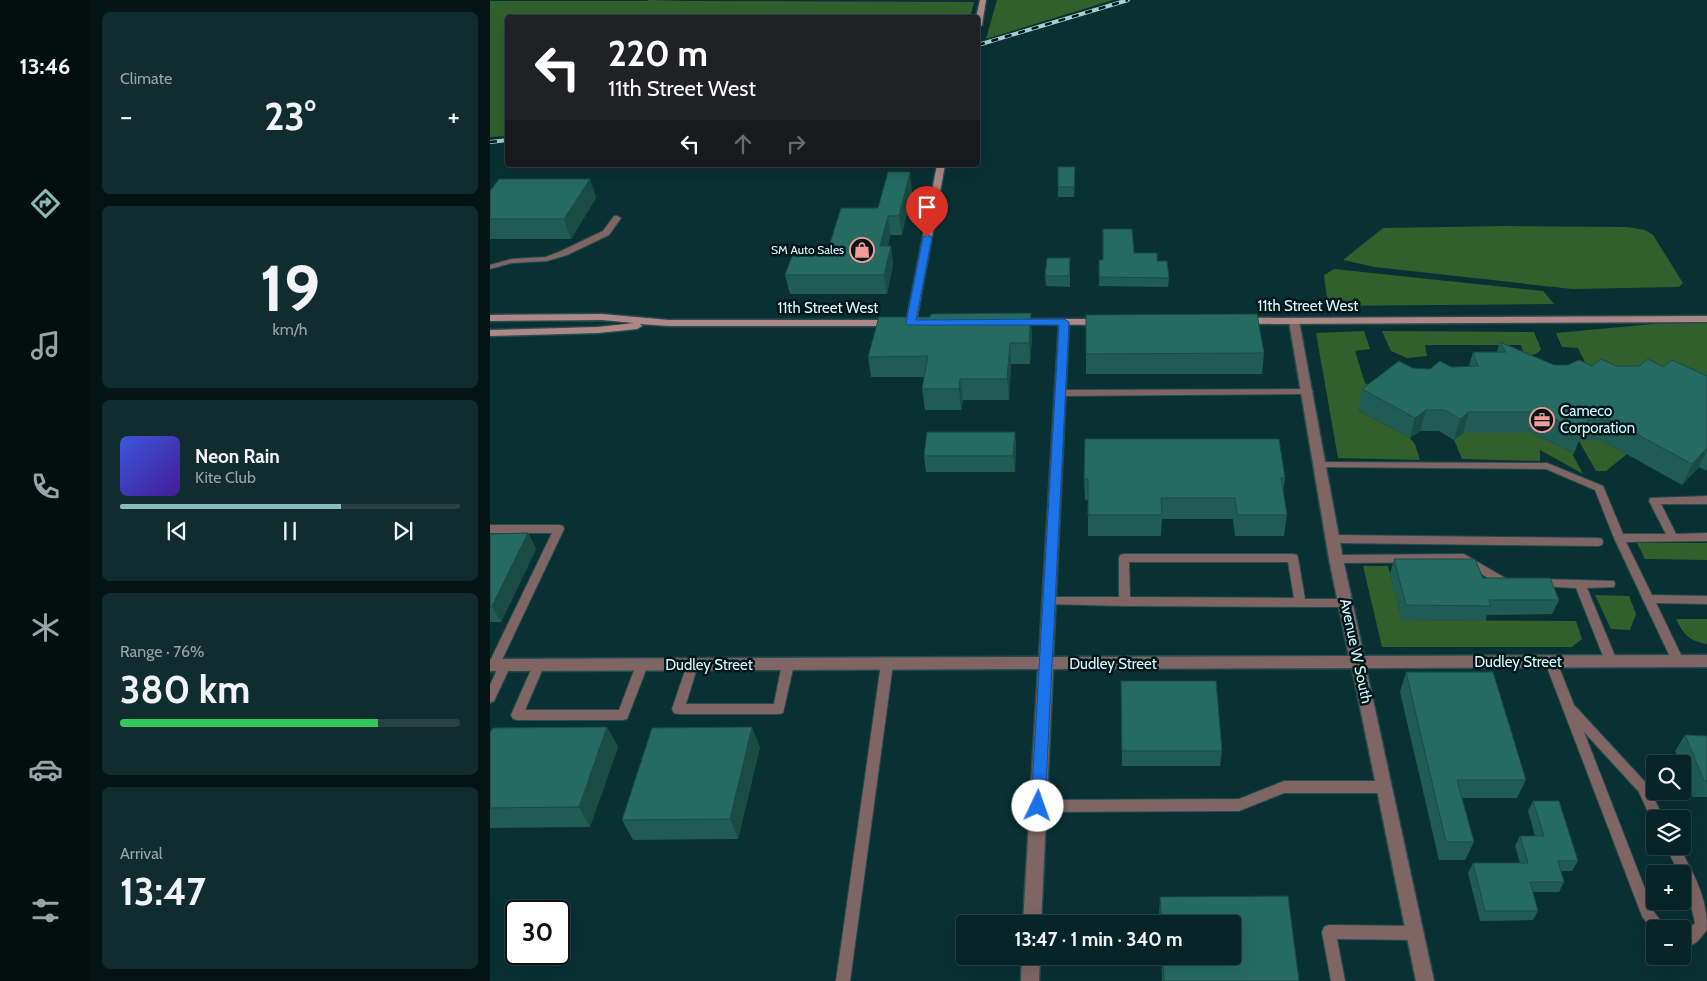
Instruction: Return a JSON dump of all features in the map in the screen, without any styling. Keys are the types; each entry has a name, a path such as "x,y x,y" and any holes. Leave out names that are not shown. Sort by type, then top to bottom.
{"main road":[{"path":"980,15 983,0"},
{"name":"11th Street West","path":"490,318 602,317 669,323 916,323 941,167"},
{"name":"11th Street West","path":"1234,321 1707,319"},
{"path":"1007,322 1114,322"},
{"name":"11th Street West","path":"490,333 598,330 669,323"}],"street":[{"name":"Avenue W South","path":"1294,321 1321,465 1336,559 1425,981"},
{"path":"1032,915 1064,322"},
{"name":"Dudley Street","path":"496,665 1707,662"},
{"path":"1030,981 1031,965"}],"lane":[{"path":"490,267 512,261 547,259 564,253 606,233 617,218"},
{"path":"1060,393 1308,392"},
{"path":"1321,465 1547,466 1599,488 1619,538 1678,662"},
{"path":"1673,537 1654,500 1707,500"},
{"path":"490,528 559,528 496,665 490,698"},
{"path":"1619,538 1707,537"},
{"path":"1333,539 1598,542"},
{"path":"1125,602 1124,558 1293,558 1300,603"},
{"path":"1336,559 1464,558 1505,583 1610,584"},
{"path":"1580,584 1611,662"},
{"path":"1648,599 1707,600"},
{"path":"1050,601 1346,603"},
{"path":"1551,662 1649,916 1652,920"},
{"path":"692,665 678,709 779,709 788,664"},
{"path":"843,981 887,664"},
{"path":"538,666 517,715 624,715 642,665"},
{"path":"1567,705 1643,788 1654,810"},
{"path":"1038,806 1239,805 1284,787 1385,787"},
{"path":"1677,855 1695,891 1702,925 1691,938"},
{"path":"1338,981 1329,932 1415,933"}],"green space":[{"path":"997,0 1113,0 986,39"},
{"path":"490,1 974,2 971,15 505,15 505,136 490,137"},
{"path":"1627,227 1645,230 1653,235 1683,283 1679,287 1572,289 1375,267 1343,260 1383,228"},
{"path":"1334,269 1543,291 1554,304 1328,306 1324,275"},
{"path":"1707,319 1707,401 1593,379 1578,348 1562,347 1556,333"},
{"path":"1364,331 1370,349 1355,351 1365,383 1379,392 1358,410 1410,438 1415,444 1420,460 1338,458 1316,333"},
{"path":"1382,331 1534,332 1541,349 1536,354 1524,355 1521,345 1425,345 1427,356 1407,358 1391,351"},
{"path":"1463,433 1532,433 1574,453 1573,455 1583,474 1540,450 1540,461 1462,459 1454,440"},
{"path":"1579,441 1603,441 1627,454 1606,471 1596,471"},
{"path":"1637,543 1707,543 1707,560 1645,559"},
{"path":"1363,566 1388,566 1402,620 1576,621 1582,639 1572,647 1382,647"},
{"path":"1595,595 1629,596 1636,614 1630,630 1611,629"},
{"path":"1676,619 1707,619 1707,644 1687,636"}],"building":[{"path":"1058,167 1075,167 1074,187 1058,187"},
{"path":"888,172 910,172 899,216 888,216 880,246 891,246 884,275 785,275 792,256 826,256 841,208 878,208"},
{"path":"499,179 590,179 564,219 490,219 490,191"},
{"path":"1103,229 1132,229 1134,253 1157,253 1157,261 1167,261 1169,278 1099,277 1099,260 1103,260"},
{"path":"1047,258 1070,258 1069,276 1045,276"},
{"path":"1031,313 1029,343 1010,343 1007,379 960,379 959,389 922,389 928,356 868,357 879,317 930,317 931,314"},
{"path":"1257,314 1264,353 1086,354 1086,315"},
{"name":"Cameco Corporation","path":"1500,342 1554,365 1568,365 1579,360 1592,366 1601,359 1617,366 1639,366 1648,359 1663,367 1672,360 1707,376 1707,448 1692,464 1611,420 1588,420 1582,432 1539,412 1469,412 1460,419 1445,410 1426,410 1415,418 1362,389 1399,361 1412,368 1430,369 1440,361 1451,367 1478,366 1473,352 1506,352"},
{"path":"927,432 1015,432 1013,456 924,456"},
{"path":"1085,439 1279,439 1285,478 1281,478 1287,515 1237,515 1235,498 1161,498 1162,515 1088,515 1088,479 1084,479"},
{"path":"528,533 492,606 490,606 490,534"},
{"path":"1394,559 1475,559 1483,578 1550,578 1559,600 1489,600 1491,606 1406,605"},
{"path":"1406,672 1493,672 1526,780 1457,780 1474,842 1446,842"},
{"path":"1121,681 1216,681 1222,751 1122,751"},
{"path":"607,727 579,807 490,808 490,733 493,728"},
{"path":"752,727 730,819 622,820 652,728"},
{"path":"1685,735 1707,736 1707,781 1704,781"},
{"path":"1533,801 1559,801 1578,861 1558,861 1564,882 1530,882 1538,911 1485,911 1473,863 1528,863 1520,836 1544,836"},
{"path":"1288,896 1299,981 1164,981 1163,965 1241,965 1241,915 1161,915 1160,897"}],"railway":[{"path":"980,44 1128,0"},
{"path":"490,142 505,140"}],"place":[{"name":"SM Auto Sales","path":"862,250"},
{"name":"Cameco Corporation","path":"1542,420"}],"route":[{"path":"927,237 911,323 1064,322 1038,806"}]}
